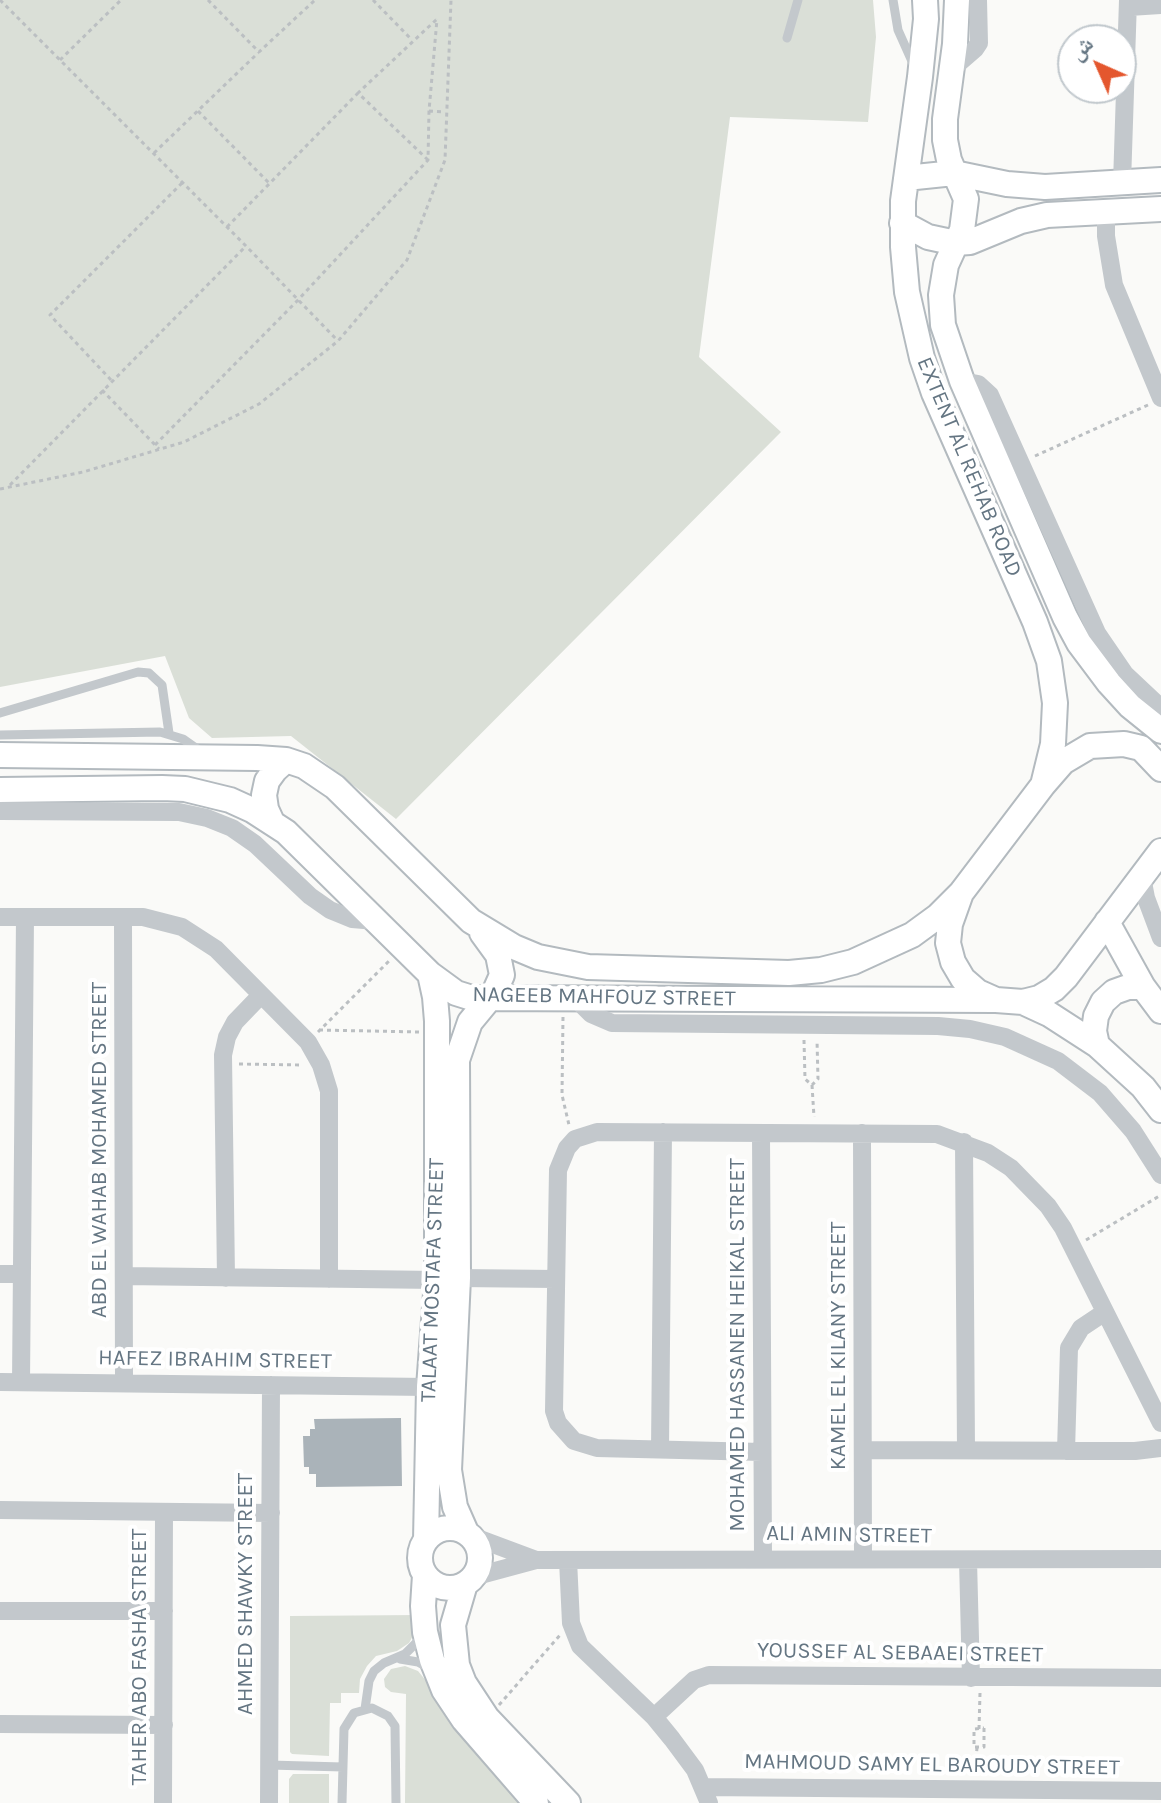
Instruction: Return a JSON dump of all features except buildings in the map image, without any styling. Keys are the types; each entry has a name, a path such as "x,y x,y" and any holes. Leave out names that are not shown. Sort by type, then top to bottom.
{"street":[{"name":"EXTENT AL REHAB ROAD","path":"925,0 926,19 902,223 907,292 922,358 1049,661 1053,744 1043,785"},
{"name":"EXTENT AL REHAB ROAD","path":"957,0 945,140 954,173 966,199 965,217 946,265 941,295 943,325 962,381 1065,617 1088,638 1109,683 1160,722"},
{"path":"952,69 979,43 978,0"},
{"path":"1122,183 1129,3 1161,5"},
{"path":"906,178 954,173 1007,184 1045,187 1161,180"},
{"path":"1045,187 1047,215"},
{"path":"902,223 928,237 956,243 970,242 1013,224 1047,215 1161,209"},
{"path":"1106,211 1114,285 1156,392"},
{"path":"962,381 978,384 990,395 1088,638"},
{"path":"1141,748 1160,722"},
{"path":"996,1000 978,992 963,979 953,962 948,943 950,924 961,893 1063,762 1090,746 1124,744 1141,748 1161,769"},
{"name":"NAGEEB MAHFOUZ STREET","path":"0,755 206,757 286,760 304,766 335,787 471,921 514,947 563,964 789,973 821,970 853,962 912,935 961,893"},
{"path":"272,822 264,795 267,781 286,760"},
{"name":"NAGEEB MAHFOUZ STREET","path":"0,790 185,789 230,800 272,822 300,844 430,974 456,993 487,1000 516,996 1023,1002"},
{"path":"0,811 179,812 207,818 232,828 255,844 310,896 330,910 352,919 376,921"},
{"path":"1023,1002 1039,998 1066,977 1154,864"},
{"path":"1154,864 1146,898 1161,938"},
{"path":"0,917 163,920 200,936 261,995 314,1036 329,1091 329,1279"},
{"path":"21,1382 25,917"},
{"name":"ABD EL WAHAB MOHAMED STREET","path":"123,917 124,1383"},
{"name":"TALAAT MOSTAFA STREET","path":"426,1540 429,1387 447,1279 457,1060 464,1034 500,984 502,965 493,947 471,921"},
{"path":"1107,922 1143,987 1161,1011"},
{"name":"TALAAT MOSTAFA STREET","path":"430,974 435,997 447,1279 449,1470 455,1507 468,1534"},
{"path":"1097,1045 1094,1031 1096,1016 1103,1002 1114,992 1128,987 1143,987"},
{"path":"226,1278 224,1046 230,1029 261,995"},
{"path":"569,998 591,1014 612,1023 938,1026 1005,1037 1058,1061 1100,1093 1133,1131 1161,1175"},
{"path":"1023,1002 1049,1014 1097,1045 1143,1087 1161,1110"},
{"path":"762,1452 585,1446 574,1441 558,1423 554,1411 558,1170 561,1158 575,1139 597,1132 862,1133 937,1134 964,1142 1011,1168 1048,1206 1073,1248 1161,1423"},
{"path":"660,1449 663,1132"},
{"name":"MOHAMED HASSANEN HEIKAL STREET","path":"761,1133 763,1558"},
{"name":"KAMEL EL KILANY STREET","path":"862,1133 863,1559"},
{"path":"964,1142 966,1450"},
{"path":"0,1274 22,1274"},
{"path":"124,1276 556,1279"},
{"path":"1066,1451 1069,1348 1081,1328 1105,1312"},
{"name":"HAFEZ IBRAHIM STREET","path":"0,1382 429,1387"},
{"name":"AHMED SHAWKY STREET","path":"269,1803 271,1385"},
{"path":"863,1450 1135,1451 1161,1448"},
{"path":"0,1510 271,1513"},
{"name":"TAHER ABO FASHA STREET","path":"163,1803 164,1512"},
{"path":"536,1803 464,1720 437,1673 425,1632 425,1575 420,1557 426,1540 440,1530 449,1528 468,1534 479,1551 478,1569 457,1605 453,1645 464,1683 487,1718 568,1803"},
{"name":"ALI AMIN STREET","path":"468,1534 536,1560"},
{"name":"ALI AMIN STREET","path":"469,1581 536,1560 1161,1559"},
{"path":"568,1560 574,1635 587,1656 654,1717 684,1754 706,1795"},
{"path":"968,1560 976,1678"},
{"path":"425,1575 443,1587 469,1581"},
{"path":"0,1611 164,1611"},
{"name":"YOUSSEF AL SEBAAEI STREET","path":"654,1717 694,1680 709,1675 1161,1678"},
{"path":"0,1724 164,1725"},
{"name":"MAHMOUD SAMY EL BAROUDY STREET","path":"706,1795 974,1790 1161,1791"}],"lane":[{"path":"787,38 798,0"},
{"path":"893,0 898,30 920,77"},
{"path":"0,713 138,672 149,673 162,685 169,733"},
{"path":"0,735 169,733 195,746 206,757"},
{"path":"365,1709 371,1676 384,1663 413,1648 425,1632"},
{"path":"396,1659 418,1662 437,1673"},
{"path":"342,1803 346,1723 354,1713 365,1709 383,1712 395,1726 396,1803"},
{"path":"269,1765 343,1767"}],"path":[{"path":"0,0 338,341"},
{"path":"60,60 121,0"},
{"path":"208,0 259,52"},
{"path":"154,153 315,0"},
{"path":"373,0 413,41"},
{"path":"0,489 83,472 157,447 184,442 259,404 338,341 407,260 445,160 451,0"},
{"path":"157,447 428,160 437,19 358,93 227,227"},
{"path":"358,93 428,160"},
{"path":"198,111 270,184"},
{"path":"429,111 447,112"},
{"path":"111,380 50,315 183,182"},
{"path":"9,487 246,246"},
{"path":"102,390 157,447"},
{"path":"1020,463 1156,392"},
{"path":"314,1036 403,947"},
{"path":"569,998 562,1095 575,1139"},
{"path":"810,1025 805,1079 812,1085 815,1133"},
{"path":"810,1025 818,1079 812,1085"},
{"path":"314,1036 437,1033"},
{"path":"223,1063 321,1065"},
{"path":"1073,1248 1161,1195"},
{"path":"487,1718 571,1623"},
{"path":"976,1678 979,1729"},
{"path":"984,1728 984,1747 974,1747 974,1729 979,1729 984,1728"},
{"path":"974,1790 977,1747"}],"shaded area":[{"path":"0,0 873,0 876,37 868,122 730,117 699,357 781,432 396,819 291,736 212,738 189,718 165,656 0,687"},
{"path":"418,1615 416,1630 409,1643 397,1651 376,1656 367,1666 360,1679 359,1693 341,1693 341,1703 330,1703 329,1756 292,1754 290,1616"},
{"path":"405,1666 418,1671 526,1803 405,1803 406,1694 391,1692 385,1687 384,1679 391,1669"},
{"path":"293,1774 329,1774 329,1803 289,1803 289,1779"}]}
